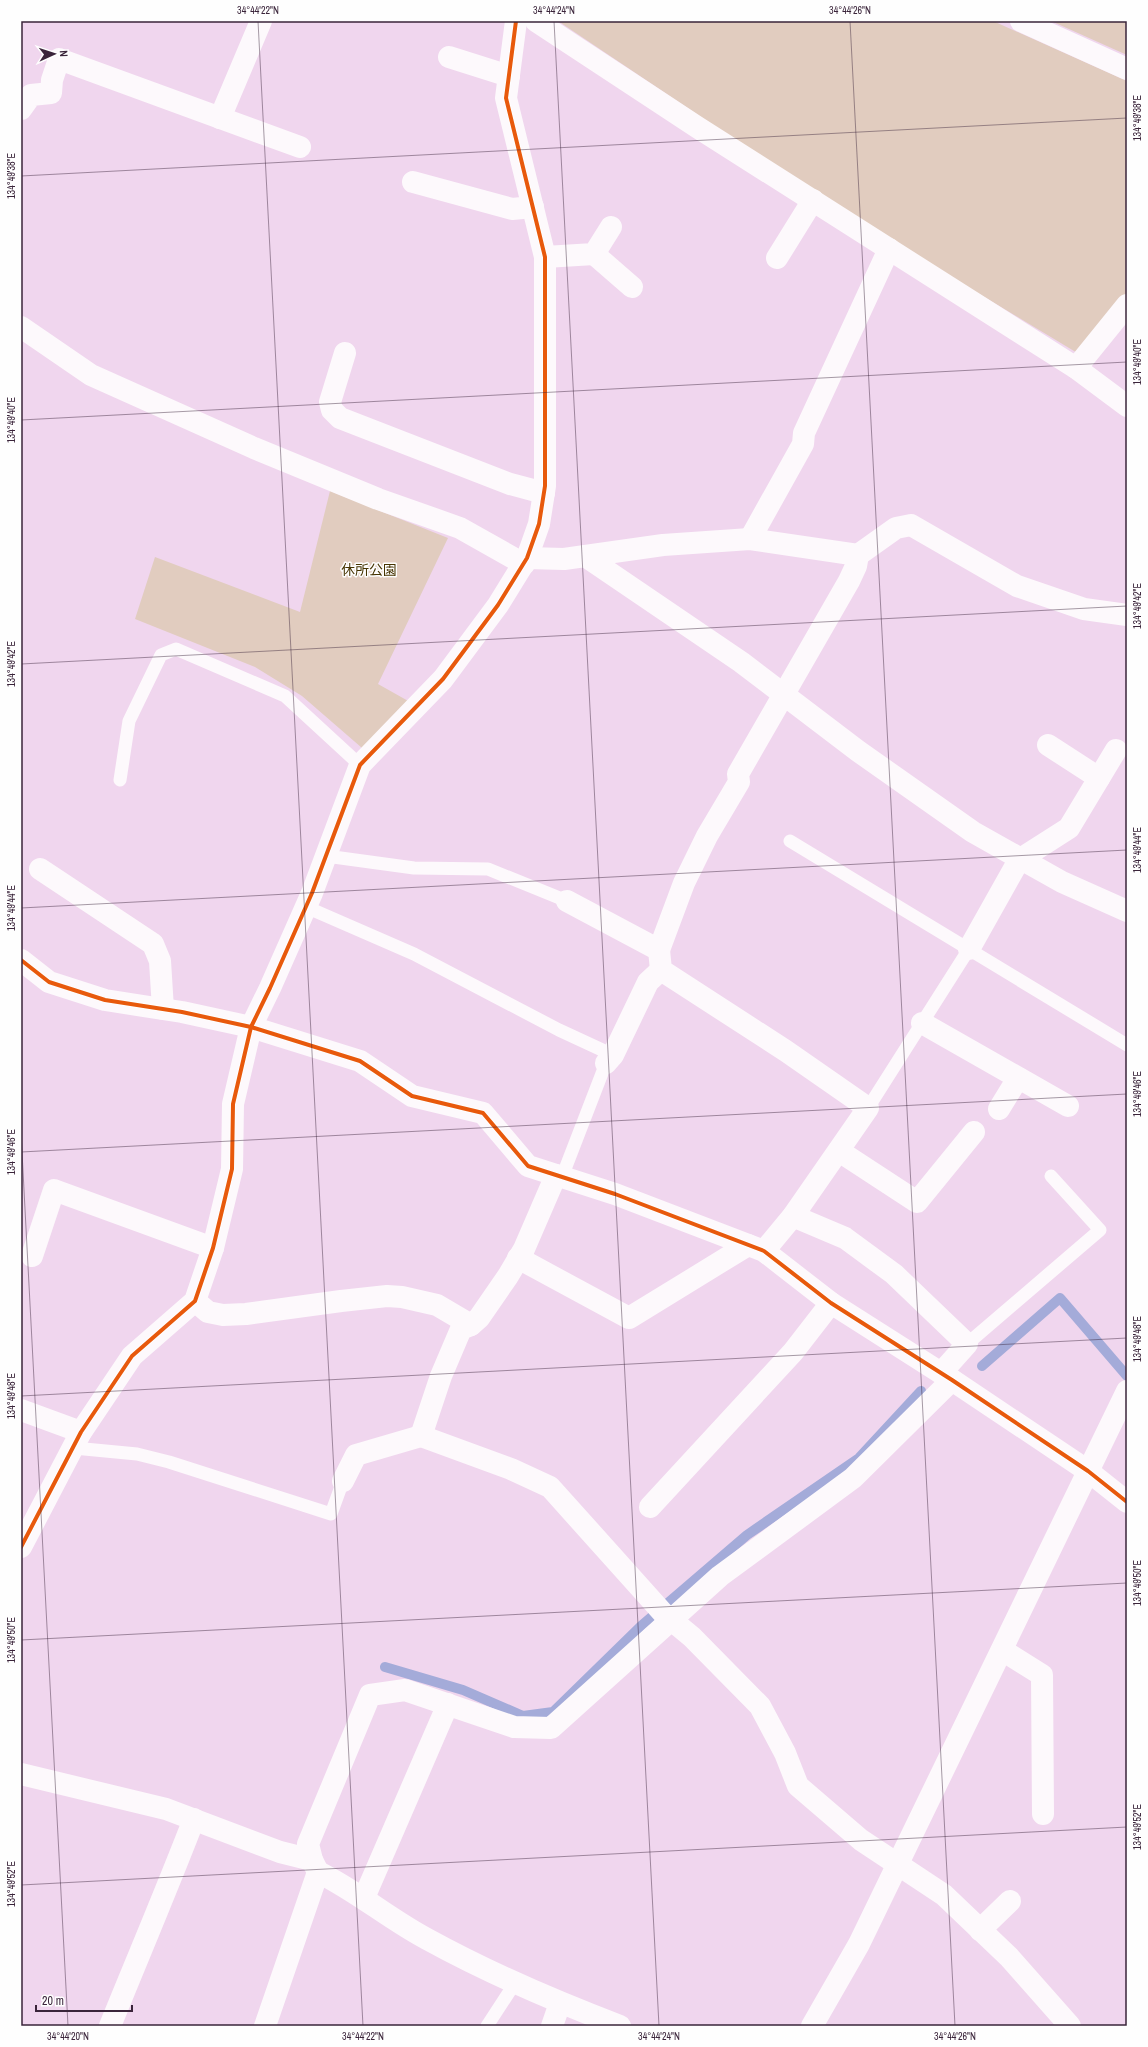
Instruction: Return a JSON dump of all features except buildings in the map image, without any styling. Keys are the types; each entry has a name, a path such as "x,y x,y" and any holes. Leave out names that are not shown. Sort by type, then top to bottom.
{"street":[{"path":"220,118 261,21"},
{"path":"21,1547 78,1440 132,1356 195,1301 213,1248 232,1169 233,1104 251,1027 306,907 360,765 443,679 498,605 526,561 539,524 544,493 544,257 506,98 516,21"},
{"path":"536,21 697,127 1076,368 1127,406"},
{"path":"1021,21 1127,69"},
{"path":"450,58 509,76"},
{"path":"24,96 51,93 52,80 59,59 300,147"},
{"path":"413,182 512,209 533,207"},
{"path":"777,258 813,200"},
{"path":"594,254 610,227"},
{"path":"750,538 803,444 804,433 890,249"},
{"path":"544,257 594,254 632,287"},
{"path":"1076,368 1127,305"},
{"path":"21,327 92,375 254,448 378,499 460,528 526,561 564,559 663,545 750,538 858,555"},
{"path":"345,353 330,402 332,410 340,418 510,484 544,493"},
{"path":"610,1059 660,960 684,883 707,836 739,782 738,774 849,581 856,566 858,555 896,528 911,525 924,531 1017,586 1084,609 1127,615"},
{"path":"585,556 681,620 784,694 858,751 973,832 1019,860 1062,882 1127,911"},
{"path":"1048,745 1099,778"},
{"path":"969,949 1019,860 1069,828 1116,750"},
{"path":"40,869 153,944 160,961 163,1009"},
{"path":"518,1258 629,1318 756,1248 793,1216 868,1108 786,1052 660,960 567,901"},
{"path":"21,960 49,982 105,1000 163,1009 251,1027 360,1061 412,1096 483,1113 528,1166 615,1194 756,1248 831,1303 947,1376 1088,1471 1127,1502"},
{"path":"922,1023 1068,1106"},
{"path":"999,1109 1018,1078"},
{"path":"839,1151 917,1202 974,1132"},
{"path":"421,1436 441,1376 461,1329 471,1325 479,1318 497,1295 518,1258 559,1176"},
{"path":"32,1256 54,1190 213,1248"},
{"path":"264,2026 315,1866 308,1844 370,1695 405,1690 514,1727 551,1728 662,1611 720,1576 853,1478 947,1376 967,1344 894,1274 845,1238 793,1216"},
{"path":"195,1301 208,1312 223,1315 246,1314 387,1296 402,1297 437,1305 471,1325"},
{"path":"650,1507 794,1352 831,1303"},
{"path":"812,2026 859,1944 1126,1392"},
{"path":"21,1410 78,1440"},
{"path":"343,1481 356,1455 421,1436 511,1469 550,1487 662,1611 692,1637 760,1706 785,1753 798,1786 861,1840 944,1895 1009,1957 1070,2026"},
{"path":"1002,1650 1042,1675 1043,1814"},
{"path":"364,1898 448,1704"},
{"path":"21,1774 166,1809 315,1866 426,1938 515,1983 560,2003 620,2026"},
{"path":"110,2026 138,1953 167,1890 194,1819"},
{"path":"980,1930 1010,1901"},
{"path":"552,2026 560,2003"}],"lane":[{"path":"120,780 129,721 162,655 176,649 286,696 360,765"},
{"path":"790,841 1127,1045"},
{"path":"326,856 414,868 488,869 567,901"},
{"path":"306,907 414,954 559,1030 610,1059 559,1176"},
{"path":"868,1108 969,949"},
{"path":"967,1344 1100,1230 1051,1176"},
{"path":"78,1440 169,1462 331,1514 343,1481"},
{"path":"487,2026 515,1983"}],"green space":[{"path":"558,21 993,21 1127,81 1127,292 1079,354 838,209"},
{"path":"1051,21 1127,21 1127,55"},
{"name":"休所公園","path":"330,491 448,538 378,684 410,702 362,748 302,696 255,667 135,619 155,557 300,612"}],"waterway":[{"path":"982,1366 1060,1298 1127,1376"},
{"path":"385,1667 463,1690 523,1716 553,1712 641,1626 747,1535 859,1458 921,1391"}],"cycle path":[{"path":"21,1547 81,1432 132,1356 195,1301 213,1248 232,1169 233,1104 251,1027 312,893 360,765 443,679 498,605 527,558 539,524 545,486 545,257 506,98 516,21"},
{"path":"21,960 49,982 105,1000 182,1012 251,1027 360,1061 412,1096 483,1113 528,1166 615,1194 764,1251 831,1303 952,1380 1088,1471 1127,1502"}]}
